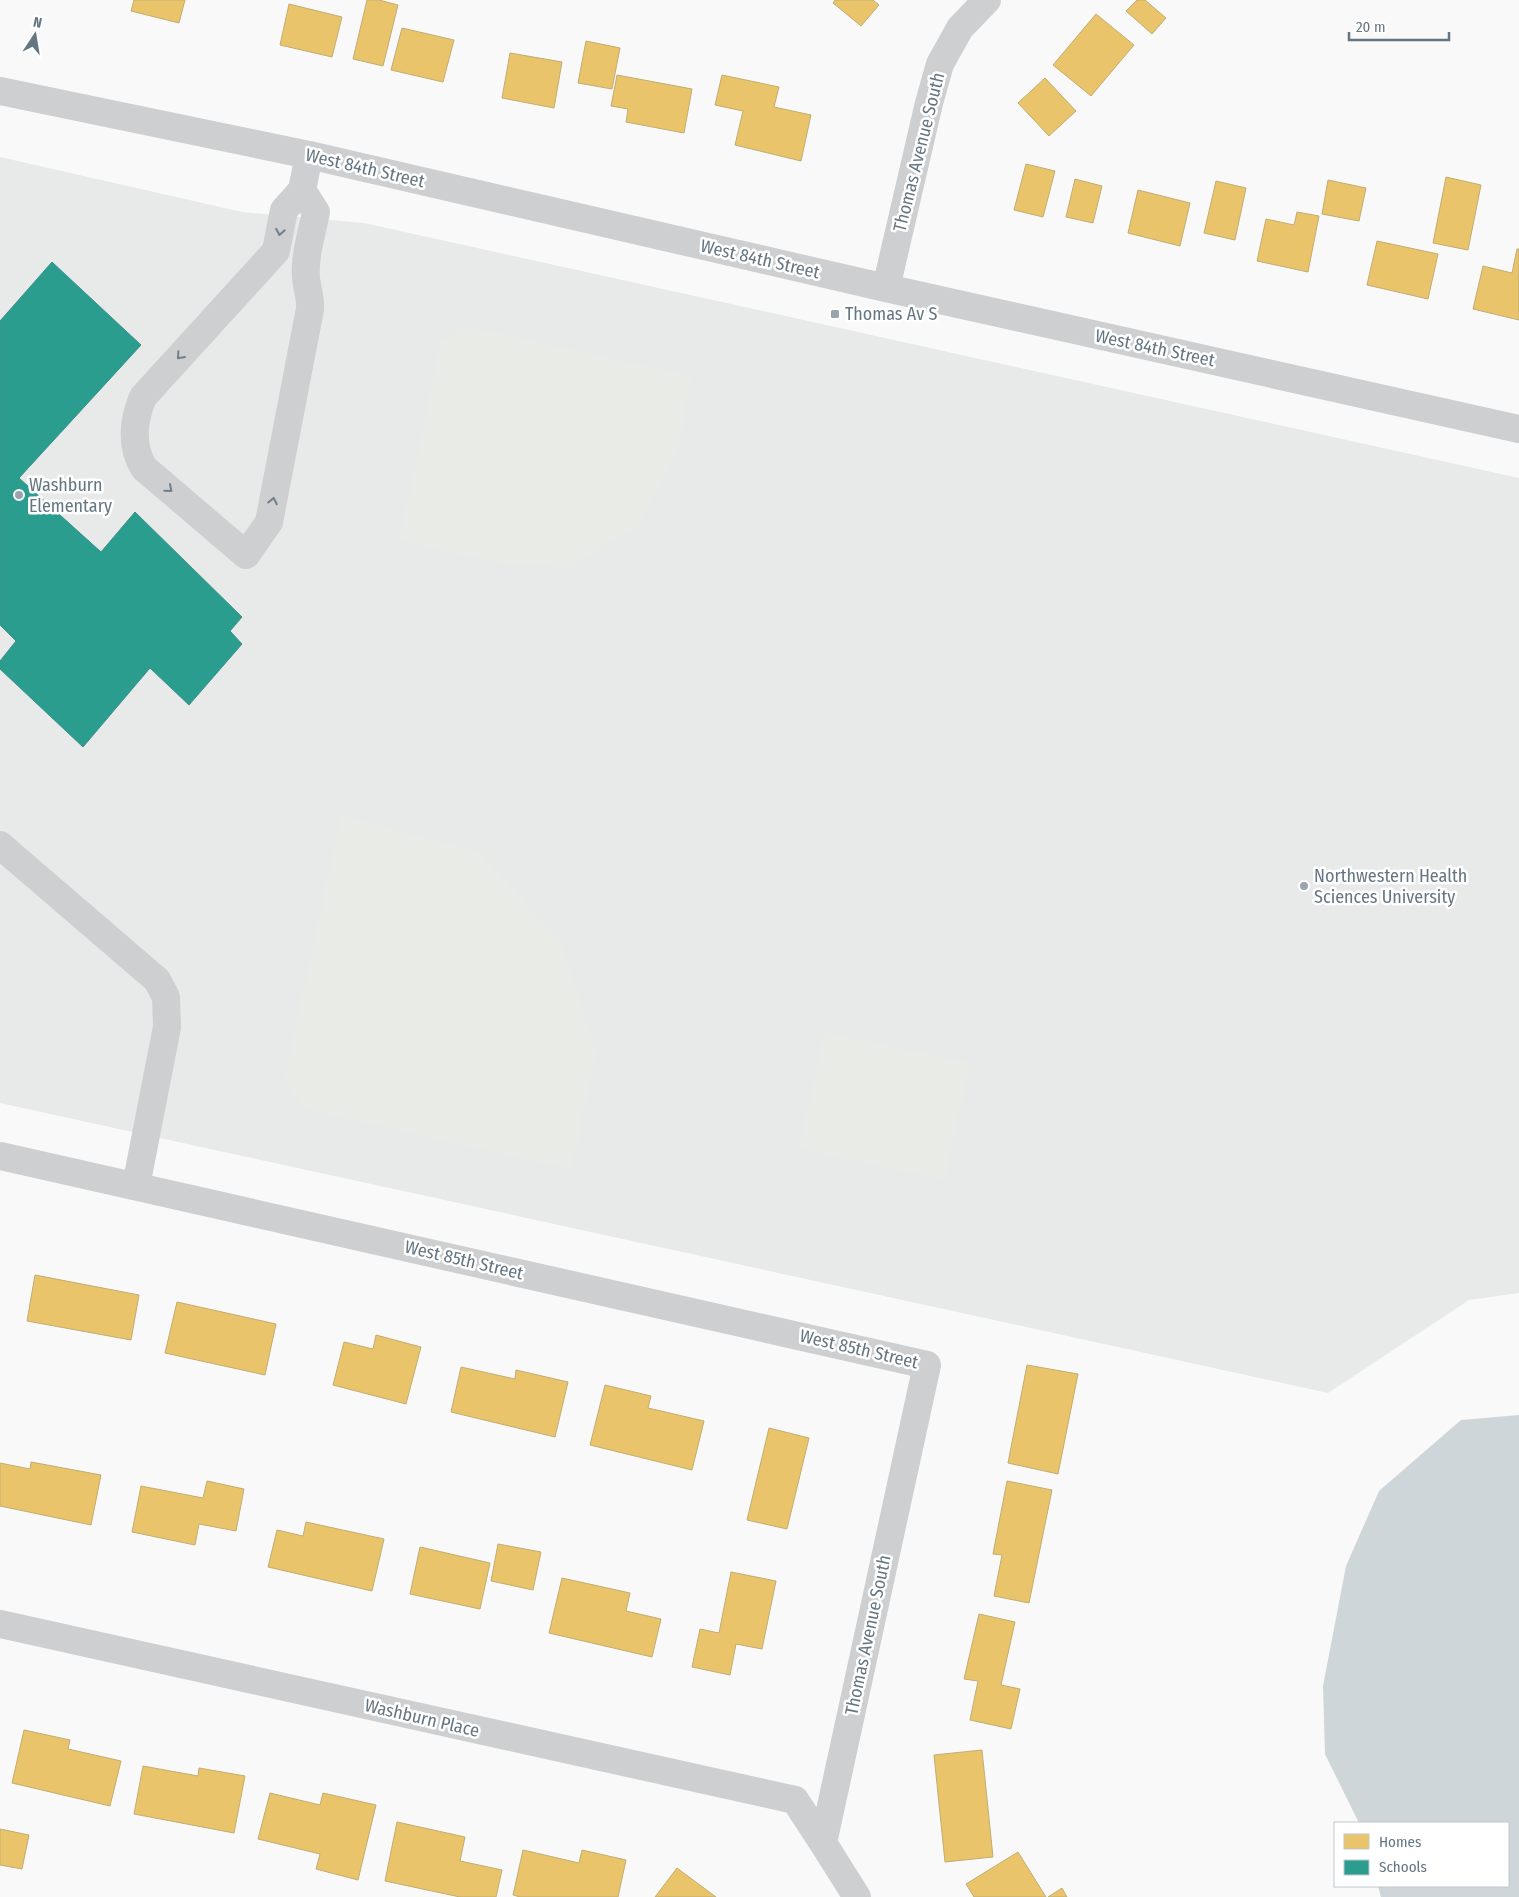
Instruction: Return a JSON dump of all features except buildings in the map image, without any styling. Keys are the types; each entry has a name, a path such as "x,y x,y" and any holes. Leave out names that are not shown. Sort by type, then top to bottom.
{"street":[{"name":"Thomas Avenue South","path":"886,288 928,103 940,64 960,28 987,0"},
{"name":"West 84th Street","path":"0,91 309,155 886,288 1519,429"},
{"path":"302,190 316,212 306,264 306,278 311,297 310,309 269,522 246,555 144,468 138,458 134,437 137,410 143,397 276,251 284,210 302,190 309,155"},
{"path":"259,269 306,278"},
{"path":"0,845 157,980 166,997 167,1027 136,1186"},
{"name":"West 85th Street","path":"0,1156 927,1365"},
{"name":"Thomas Avenue South","path":"823,1843 927,1365"},
{"name":"Washburn Place","path":"0,1624 795,1800 823,1843"},
{"path":"823,1843 857,1897"}],"shaded area":[{"path":"0,157 242,212 364,223 1519,478 1519,1293 1469,1300 1328,1393 0,1103"},
{"path":"466,326 691,376 679,447 638,525 570,568 494,562 399,541 441,341"},
{"path":"341,815 479,852 560,940 596,1052 572,1170 304,1109 284,1081"},
{"path":"824,1032 970,1063 945,1180 799,1149"},
{"path":"1519,1415 1519,1897 1381,1897 1378,1887 1509,1887 1509,1822 1359,1822 1325,1754 1323,1686 1346,1566 1379,1491 1461,1420"}],"place":[{"name":"Thomas Av S","path":"835,314"},
{"name":"Washburn Elementary","path":"19,495"},
{"name":"Northwestern Health Sciences University","path":"1304,886"}]}
